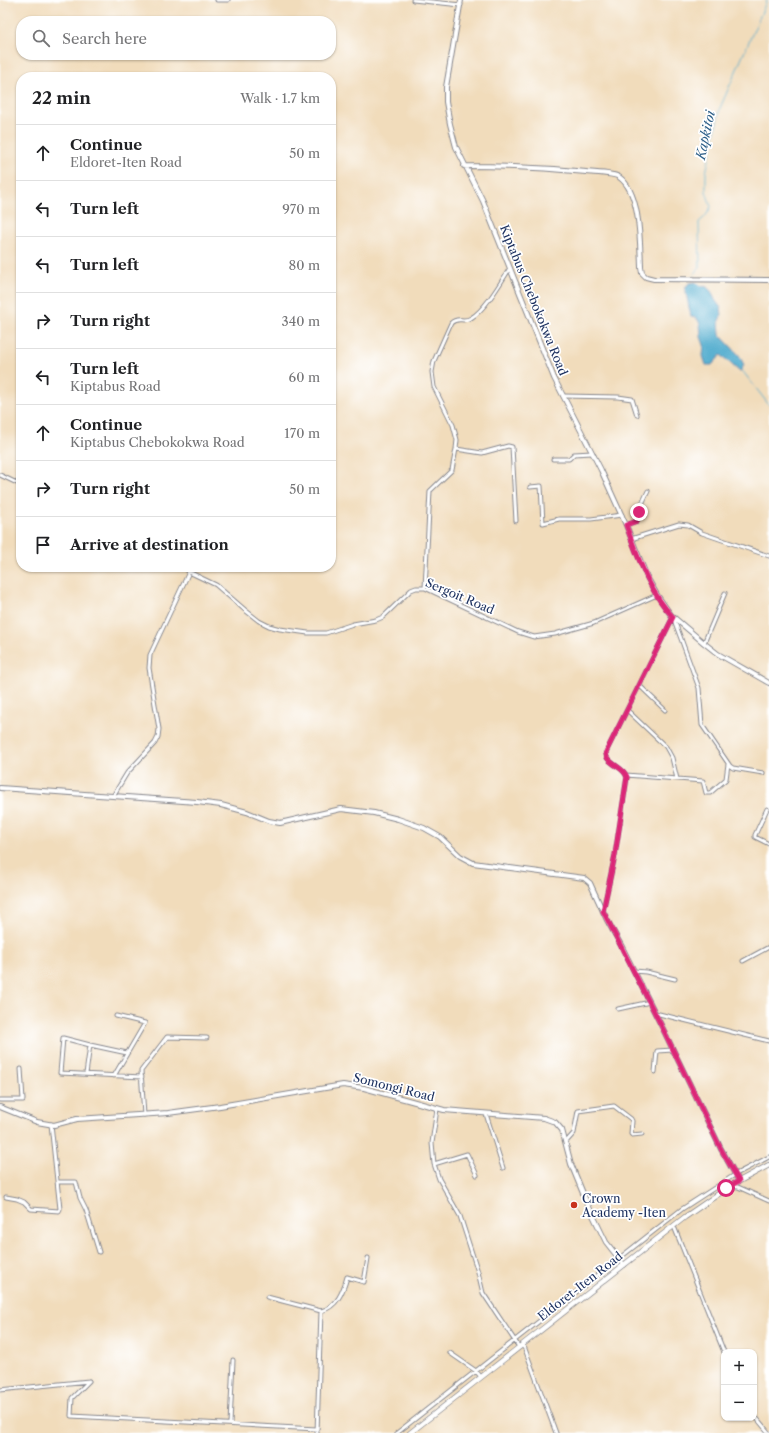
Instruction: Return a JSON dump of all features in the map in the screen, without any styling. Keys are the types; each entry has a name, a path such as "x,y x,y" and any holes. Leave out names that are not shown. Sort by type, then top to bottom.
{"main road":[{"name":"Eldoret-Iten Road","path":"410,1433 685,1217 730,1186 769,1165"}],"street":[{"path":"217,0 228,0"},
{"path":"413,0 461,2"},
{"name":"Kiptabus Chebokokwa Road","path":"461,2 446,87 446,102 456,146 464,166 483,201 554,378 622,515 647,577 657,596 673,617 704,643 718,654 769,684"},
{"path":"464,166 555,168 617,176 627,186 634,199 637,213 641,267 642,273 646,277 654,279 769,280"},
{"path":"425,588 430,491 452,470 456,449 456,440 452,424 434,387 432,372 434,361 451,323 456,319 470,319 480,311 510,268"},
{"path":"563,396 618,397 632,399 637,415"},
{"path":"456,449 482,453 508,446 512,448 516,522"},
{"path":"553,459 569,459 572,455 592,453"},
{"path":"0,475 16,483"},
{"path":"530,487 541,486 543,523 559,519 591,519 622,515"},
{"path":"626,525 637,521 640,508 648,491"},
{"path":"631,538 679,524 684,524 702,533 769,556"},
{"path":"113,796 126,773 155,743 158,737 159,729 149,668 150,655 189,572"},
{"name":"Sergoit Road","path":"189,572 216,585 254,617 269,626 280,630 308,633 326,633 353,624 376,620 383,617 411,590 416,588 425,588 518,632 534,637 555,634 594,623 657,596"},
{"path":"704,643 725,593"},
{"path":"603,911 625,795 626,775 624,771 608,760 606,754 673,617"},
{"path":"673,617 699,688 702,725 728,764 734,768 763,773"},
{"path":"640,686 665,710"},
{"path":"627,710 666,747 672,758 677,779"},
{"path":"626,775 703,781 706,793 710,792 726,779 728,764"},
{"path":"0,788 153,798 221,805 246,812 269,821 280,823 340,809 374,813 424,828 440,837 460,856 473,862 584,878 590,883 650,1002 721,1149 739,1181"},
{"path":"767,810 755,837 769,844"},
{"path":"743,961 769,947"},
{"path":"634,971 646,972 675,979"},
{"path":"618,1010 650,1002"},
{"path":"655,1013 769,1041"},
{"path":"114,1076 145,1023 116,1016"},
{"path":"144,1115 141,1071 168,1037 207,1038"},
{"path":"127,1053 63,1038 60,1073 142,1077"},
{"path":"86,1074 90,1045"},
{"path":"655,1072 657,1051 673,1050"},
{"path":"0,1100 23,1100 21,1069"},
{"name":"Somongi Road","path":"0,1106 37,1122 51,1124 77,1119 168,1113 220,1106 344,1085 364,1088 437,1109 534,1117 549,1120 558,1125 562,1130 571,1164 590,1210 606,1242 624,1265"},
{"path":"566,1142 574,1133 578,1111 614,1106 631,1119 631,1134 642,1134"},
{"path":"437,1109 432,1144 434,1164 439,1179 460,1216 478,1272 482,1293 516,1340 525,1349 556,1433"},
{"path":"486,1114 503,1168"},
{"path":"6,1197 18,1199 24,1202 31,1209 59,1211 58,1182 51,1124"},
{"path":"434,1164 467,1154 477,1174"},
{"path":"397,1433 682,1209 736,1174 769,1156"},
{"path":"58,1182 76,1182 99,1252"},
{"path":"730,1186 738,1187 757,1197 769,1201"},
{"path":"675,1229 723,1349"},
{"path":"267,1297 321,1311 327,1310 342,1293 347,1277 364,1282 368,1258"},
{"path":"0,1390 89,1381 72,1398 71,1416 230,1424 317,1431 321,1311"},
{"path":"450,1353 482,1377"},
{"path":"230,1424 232,1360"},
{"path":"757,1419 769,1433"}],"water":[{"path":"696,282 699,285 707,287 711,291 721,308 722,315 719,320 720,335 739,355 744,365 740,372 721,355 712,365 706,365 703,356 704,345 701,337 700,324 697,318 691,317 685,288 689,283"}],"waterway":[{"name":"Kapkitoi","path":"694,277 695,272 700,267 699,222 705,217 711,207 706,191 706,173 720,108 767,0"},
{"name":"Kapkitoi","path":"741,369 769,405"}],"place":[{"name":"Crown Academy -Iten","path":"574,1205"}],"route":[{"path":"639,512 638,520 635,523 626,525 647,577 657,596 673,617 606,752 608,760 624,771 627,777 615,855 603,911 664,1031 721,1149 736,1174 739,1181 726,1188"}]}
